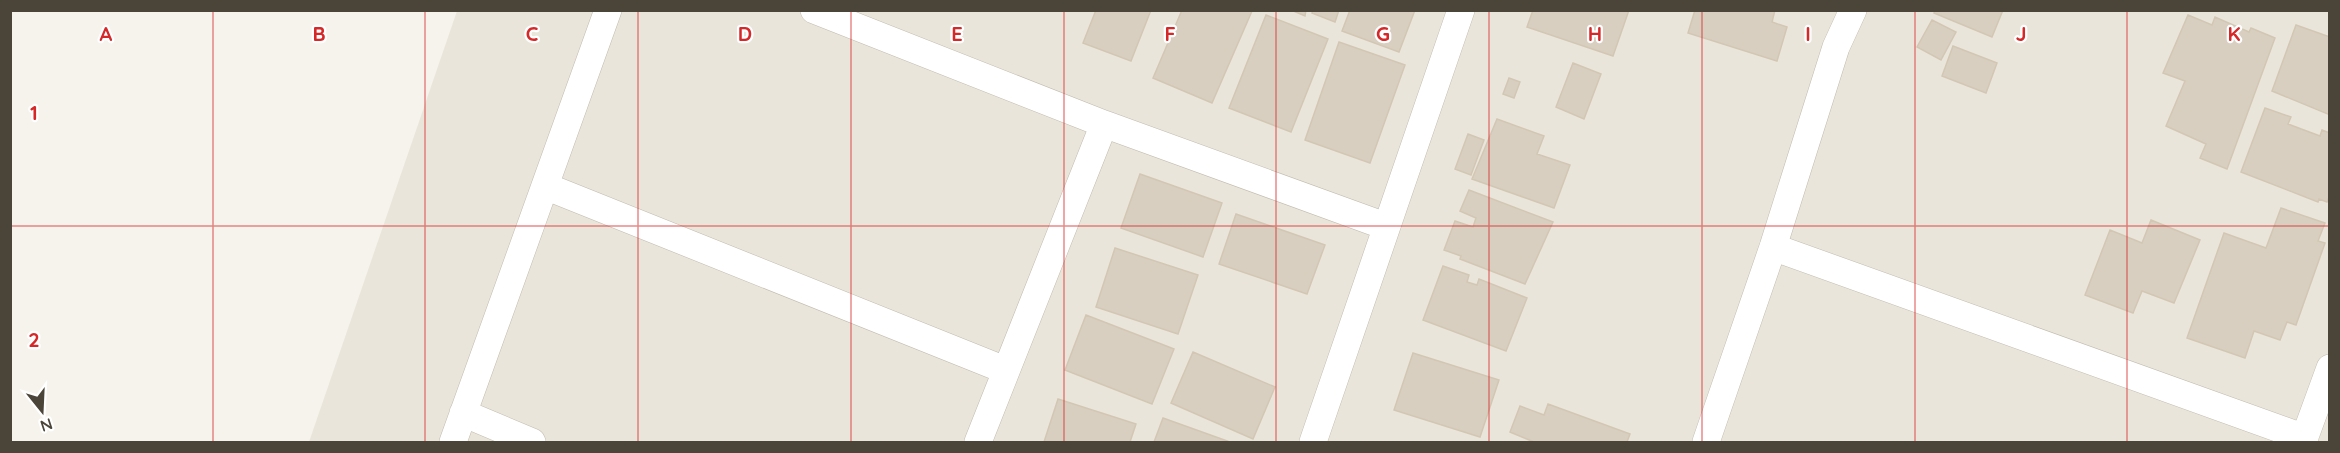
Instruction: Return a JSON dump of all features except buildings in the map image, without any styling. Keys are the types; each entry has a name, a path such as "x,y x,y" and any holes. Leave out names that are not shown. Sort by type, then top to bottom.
{"street":[{"path":"453,442 608,10"},
{"path":"814,10 1104,124 1385,226"},
{"path":"1313,442 1385,226 1461,10"},
{"path":"1706,442 1773,247 1836,47 1853,10"},
{"path":"978,442 1104,124"},
{"path":"545,186 1005,370"},
{"path":"1773,247 2304,440 2330,368"},
{"path":"463,413 532,442"}],"shaded area":[{"path":"457,11 2329,11 2329,442 309,442"}]}
